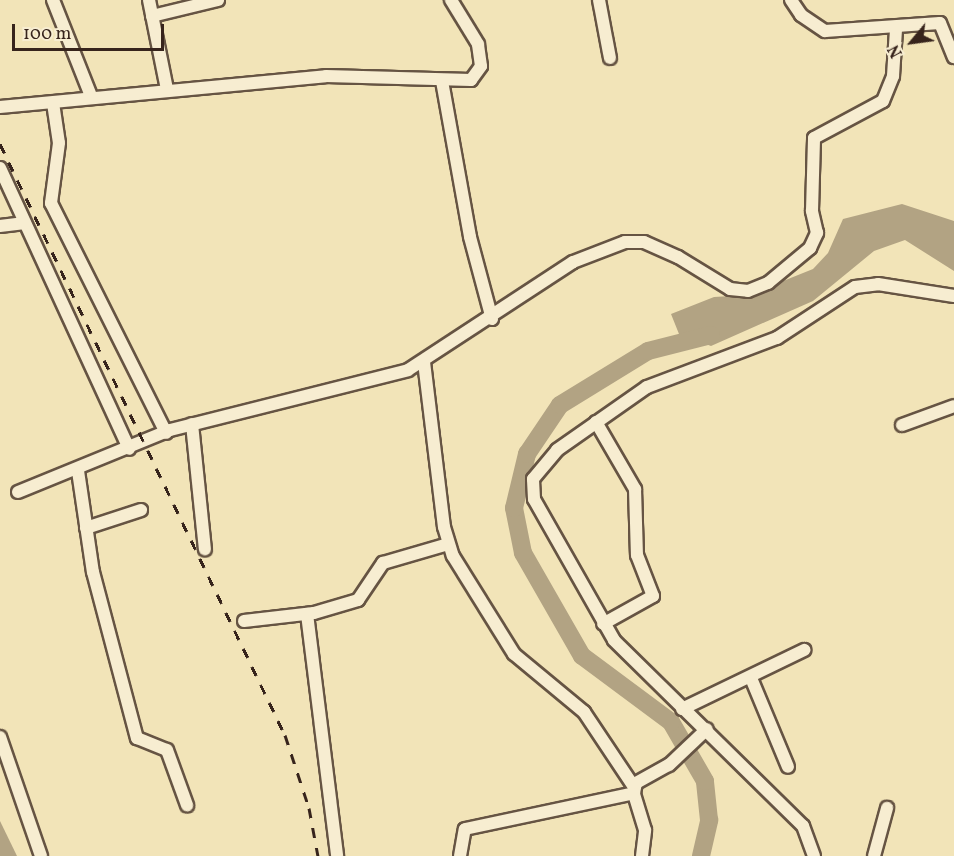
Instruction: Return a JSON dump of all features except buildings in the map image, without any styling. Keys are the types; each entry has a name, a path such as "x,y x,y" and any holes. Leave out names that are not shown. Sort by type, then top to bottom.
{"street":[{"path":"53,0 91,96"},
{"path":"148,0 166,89"},
{"path":"152,16 218,0"},
{"path":"0,107 53,103 91,96 326,76 471,80 481,66 478,44 451,0"},
{"path":"599,0 610,58"},
{"path":"791,0 801,15 825,31 896,30 940,23 954,57"},
{"path":"18,492 78,471 165,433 192,424 424,362 492,319 573,262 635,240 678,257 730,289 748,291 768,283 810,248 817,233 812,211 814,138 883,101 893,76 896,30"},
{"path":"442,81 470,237 492,319"},
{"path":"53,103 60,143 51,203 165,433"},
{"path":"0,168 129,449"},
{"path":"0,226 25,223"},
{"path":"814,856 803,826 707,729 682,709 625,654 603,624 532,489 543,462 647,387 777,338 855,287 878,284 954,296"},
{"path":"424,362 448,544 514,654 584,712 634,790 645,830 642,856"},
{"path":"902,425 954,406"},
{"path":"596,422 635,489 636,555 653,596 603,624"},
{"path":"192,424 205,549"},
{"path":"78,471 86,528 137,738 167,750 187,805"},
{"path":"86,528 141,510"},
{"path":"244,621 275,613 307,614 358,600 383,563 448,544"},
{"path":"307,614 337,856"},
{"path":"682,709 804,651"},
{"path":"751,678 788,767"},
{"path":"460,856 465,829 634,790 669,765 707,729"},
{"path":"0,737 41,856"},
{"path":"874,856 886,808"}],"shaded area":[{"path":"902,204 954,221 954,271 905,240 874,251 813,301 711,346 679,334 671,314 714,297 748,295 813,269 828,253 843,219"},
{"path":"0,821 17,856 0,856"}],"waterway":[{"path":"701,856 709,820 705,781 671,722 582,656 523,553 514,508 527,454 560,405 648,351 711,335"}],"railway":[{"path":"0,144 285,735 309,808 318,856"}]}
